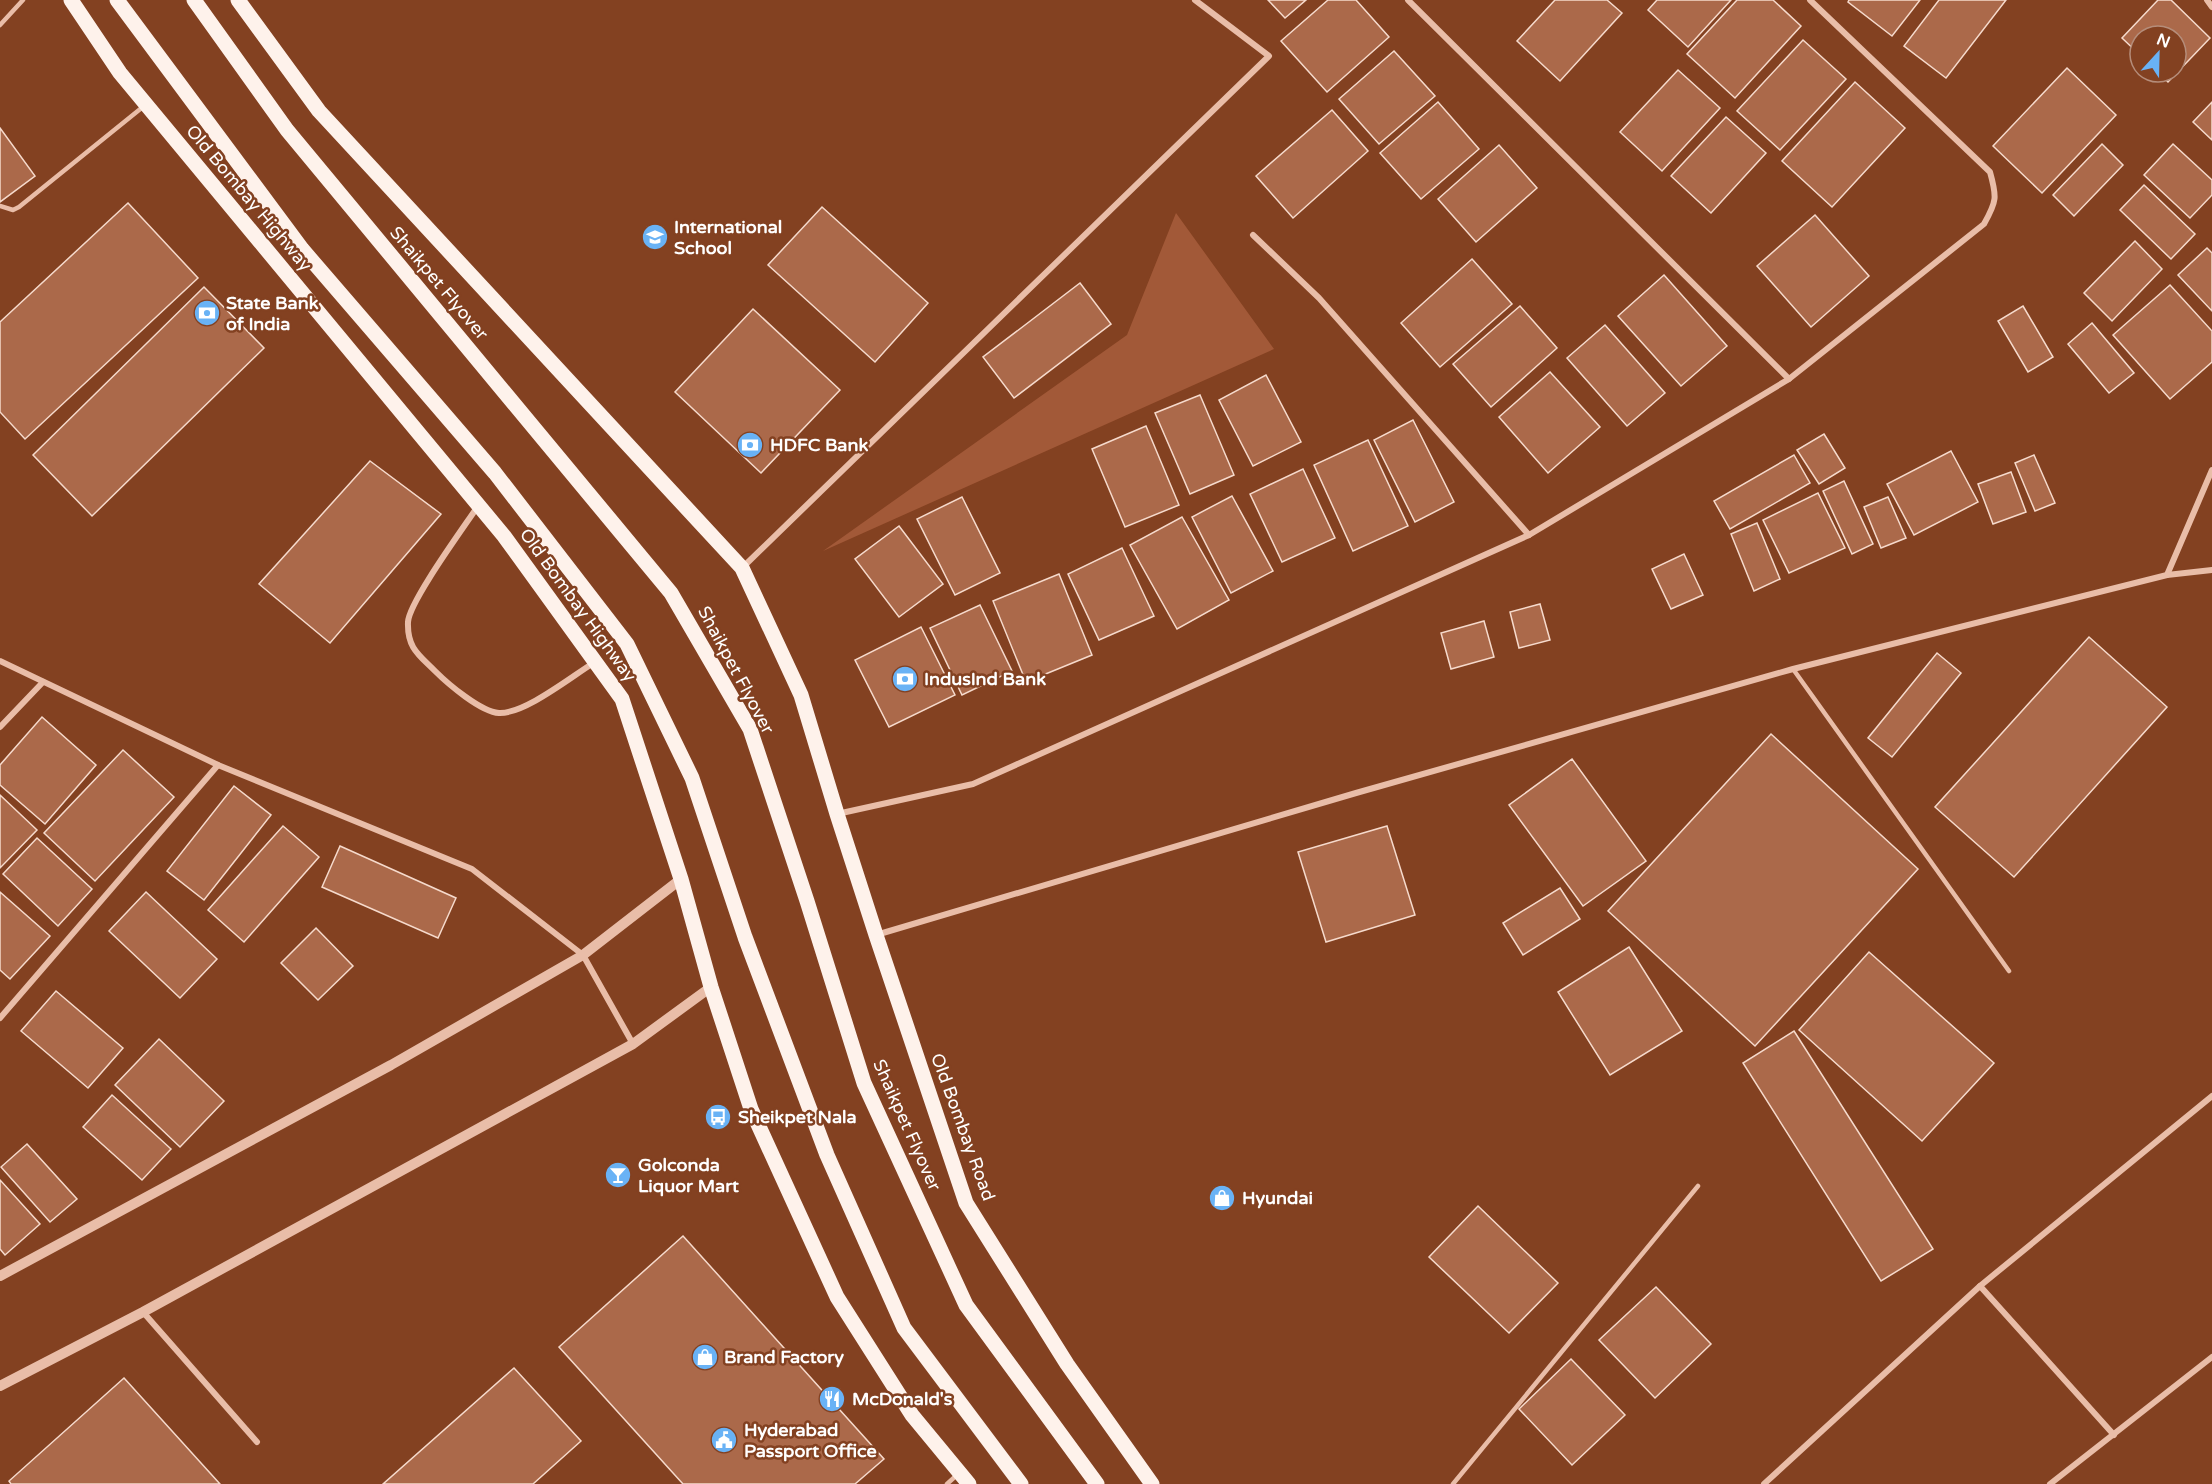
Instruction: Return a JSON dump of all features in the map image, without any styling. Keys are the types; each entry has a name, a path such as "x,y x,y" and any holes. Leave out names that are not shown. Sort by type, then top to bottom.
{"main road":[{"name":"Old Bombay Highway","path":"71,0 120,73 504,536 622,699 681,879 711,987 751,1109 837,1297 912,1415 964,1479"},
{"path":"117,0 302,249 495,473 627,644 692,778 745,937 826,1155 904,1328 1021,1484"},
{"name":"Shaikpet Flyover","path":"194,0 287,130 671,593 750,729 864,1083 966,1305 1097,1484"},
{"path":"238,0 319,111 742,568 801,695 837,814"},
{"name":"Old Bombay Road","path":"837,814 966,1203 1067,1364 1152,1484"}],"street":[{"path":"742,568 1269,56 1195,0"},
{"path":"1408,0 1789,379"},
{"path":"837,814 973,784 1529,535 1789,379 1984,224 1997,195 1990,172 1810,0"},
{"path":"2207,0 2212,7"},
{"path":"1253,235 1319,298 1529,535"},
{"path":"2167,575 2209,490 2212,470"},
{"path":"479,505 423,589 408,620 410,647 441,677 472,702 499,713 527,706 595,662"},
{"path":"876,935 1356,793 1793,669 2167,575 2212,570"},
{"path":"0,661 218,765 472,869 583,955 633,1044"},
{"path":"0,727 43,682"},
{"path":"0,1018 218,765"},
{"path":"0,1276 391,1065 583,955 681,879"},
{"path":"0,1386 143,1312 633,1044 711,987"},
{"path":"1764,1484 1980,1286 2212,1096"},
{"path":"1980,1286 2114,1435"},
{"path":"143,1312 257,1442"},
{"path":"2050,1484 2212,1357"}],"lane":[{"path":"0,24 23,0"},
{"path":"0,206 13,210 19,207 146,104"},
{"path":"1793,669 2009,971"},
{"path":"1453,1484 1698,1186"},
{"path":"947,1484 964,1479"}],"shaded area":[{"path":"1176,213 1274,349 823,551 1127,335"}],"building":[{"path":"1268,0 1306,0 1285,18"},
{"path":"1328,0 1356,0 1389,37 1327,92 1281,41"},
{"path":"1555,0 1607,0 1622,13 1560,81 1517,41"},
{"path":"1657,0 1731,0 1688,47 1648,10"},
{"path":"1737,0 1773,0 1801,26 1735,98 1687,54"},
{"path":"1849,0 1920,0 1892,36 1848,2"},
{"path":"1939,0 2006,0 1946,78 1904,46"},
{"path":"2158,0 2171,0 2210,38 2188,61 2188,24 2135,24"},
{"path":"2128,32 2128,44 2122,38"},
{"path":"1803,40 1846,79 1780,150 1737,111"},
{"path":"1394,51 1435,96 1379,144 1339,99"},
{"path":"2067,68 2116,115 2042,193 1993,146"},
{"path":"1678,70 1720,108 1662,171 1620,132"},
{"path":"1855,82 1905,128 1832,207 1782,161"},
{"path":"1438,102 1479,149 1421,199 1380,153"},
{"path":"2212,102 2212,140 2193,122"},
{"path":"1332,110 1368,151 1293,218 1256,176"},
{"path":"1726,117 1766,153 1711,213 1671,176"},
{"path":"0,128 35,176 0,202"},
{"path":"2102,144 2123,165 2074,216 2053,195"},
{"path":"2173,144 2212,180 2212,195 2190,218 2144,175"},
{"path":"1499,145 1537,188 1476,242 1438,199"},
{"path":"2144,185 2195,234 2171,259 2120,210"},
{"path":"128,203 198,278 25,439 0,412 0,322"},
{"path":"822,207 928,303 875,362 768,265"},
{"path":"1815,215 1869,276 1811,327 1757,266"},
{"path":"2135,241 2162,269 2112,321 2084,293"},
{"path":"2207,248 2212,253 2212,311 2178,275"},
{"path":"1472,259 1512,304 1440,367 1401,323"},
{"path":"1664,275 1727,346 1681,386 1618,316"},
{"path":"1080,283 1111,324 1014,398 983,357"},
{"path":"2170,285 2212,331 2212,362 2170,399 2113,335"},
{"path":"204,287 264,348 92,516 33,455"},
{"path":"1520,306 1557,348 1491,407 1453,364"},
{"path":"2023,306 2053,357 2028,372 1998,321"},
{"path":"753,309 840,390 761,473 675,392"},
{"path":"2092,323 2134,373 2109,393 2068,344"},
{"path":"1605,325 1665,393 1627,426 1567,358"},
{"path":"1550,372 1600,427 1548,473 1499,417"},
{"path":"1266,375 1301,442 1253,466 1219,400"},
{"path":"1200,395 1234,475 1190,494 1155,413"},
{"path":"1413,420 1454,502 1415,522 1374,440"},
{"path":"1146,426 1179,505 1125,527 1092,449"},
{"path":"1824,434 1845,468 1819,484 1797,450"},
{"path":"1368,440 1408,526 1353,551 1314,465"},
{"path":"1951,451 1978,502 1914,535 1887,484"},
{"path":"1794,455 1810,483 1730,529 1714,501"},
{"path":"2034,455 2055,503 2035,511 2015,463"},
{"path":"370,461 441,514 330,643 259,584"},
{"path":"1303,469 1335,538 1282,562 1250,494"},
{"path":"2011,472 2026,512 1993,524 1978,484"},
{"path":"1844,481 1873,544 1852,554 1823,491"},
{"path":"1818,493 1845,548 1789,573 1763,520"},
{"path":"1232,496 1273,571 1231,593 1192,517"},
{"path":"962,497 1000,573 955,595 917,519"},
{"path":"1888,497 1906,538 1881,548 1864,507"},
{"path":"1182,517 1229,600 1177,629 1130,545"},
{"path":"1757,523 1780,579 1754,591 1731,534"},
{"path":"899,526 943,584 899,617 855,559"},
{"path":"1122,548 1154,616 1099,640 1068,574"},
{"path":"1684,554 1703,595 1671,609 1652,569"},
{"path":"1059,574 1092,655 1026,682 993,601"},
{"path":"1540,604 1550,640 1519,648 1510,612"},
{"path":"980,605 1012,671 962,695 930,628"},
{"path":"1484,621 1494,657 1451,669 1441,633"},
{"path":"921,627 955,695 889,727 855,660"},
{"path":"2089,637 2167,707 2014,877 1935,807"},
{"path":"1937,653 1961,673 1892,757 1868,738"},
{"path":"42,717 96,765 45,824 0,785 0,765"},
{"path":"1771,734 1918,869 1755,1046 1608,911"},
{"path":"123,750 174,797 95,881 44,833"},
{"path":"1572,759 1646,861 1583,906 1509,805"},
{"path":"234,786 271,815 204,900 167,871"},
{"path":"0,795 37,830 0,868"},
{"path":"283,826 319,857 244,942 208,910"},
{"path":"1387,826 1415,915 1326,942 1298,852"},
{"path":"37,838 92,889 58,926 3,874"},
{"path":"340,846 456,898 438,938 322,887"},
{"path":"1560,888 1580,919 1523,955 1503,923"},
{"path":"0,892 50,936 10,979 0,970"},
{"path":"146,892 217,959 180,998 109,931"},
{"path":"316,928 353,966 318,1000 281,963"},
{"path":"1629,947 1682,1031 1610,1075 1558,992"},
{"path":"1869,952 1994,1063 1922,1141 1799,1030"},
{"path":"56,991 123,1048 88,1088 21,1031"},
{"path":"1794,1031 1933,1249 1881,1281 1743,1063"},
{"path":"159,1039 224,1101 180,1147 115,1085"},
{"path":"112,1095 171,1149 142,1180 83,1127"},
{"path":"27,1144 77,1199 50,1222 1,1167"},
{"path":"0,1180 40,1224 5,1255 0,1249"},
{"path":"1478,1206 1558,1283 1509,1333 1429,1257"},
{"path":"683,1236 884,1459 855,1484 683,1484 559,1347"},
{"path":"1656,1287 1711,1344 1655,1398 1599,1340"},
{"path":"1571,1359 1625,1415 1572,1465 1519,1409"},
{"path":"514,1368 581,1441 533,1484 383,1484"},
{"path":"124,1378 220,1484 11,1484 9,1481"}],"place":[{"name":"International School","path":"655,237"},
{"name":"State Bank of India","path":"207,313"},
{"name":"HDFC Bank","path":"750,445"},
{"name":"IndusInd Bank","path":"905,679"},
{"name":"Sheikpet Nala","path":"718,1117"},
{"name":"Golconda Liquor Mart","path":"618,1175"},
{"name":"Hyundai","path":"1222,1198"},
{"name":"Brand Factory","path":"705,1357"},
{"name":"McDonald's","path":"832,1399"},
{"name":"Hyderabad Passport Office","path":"724,1440"}]}
